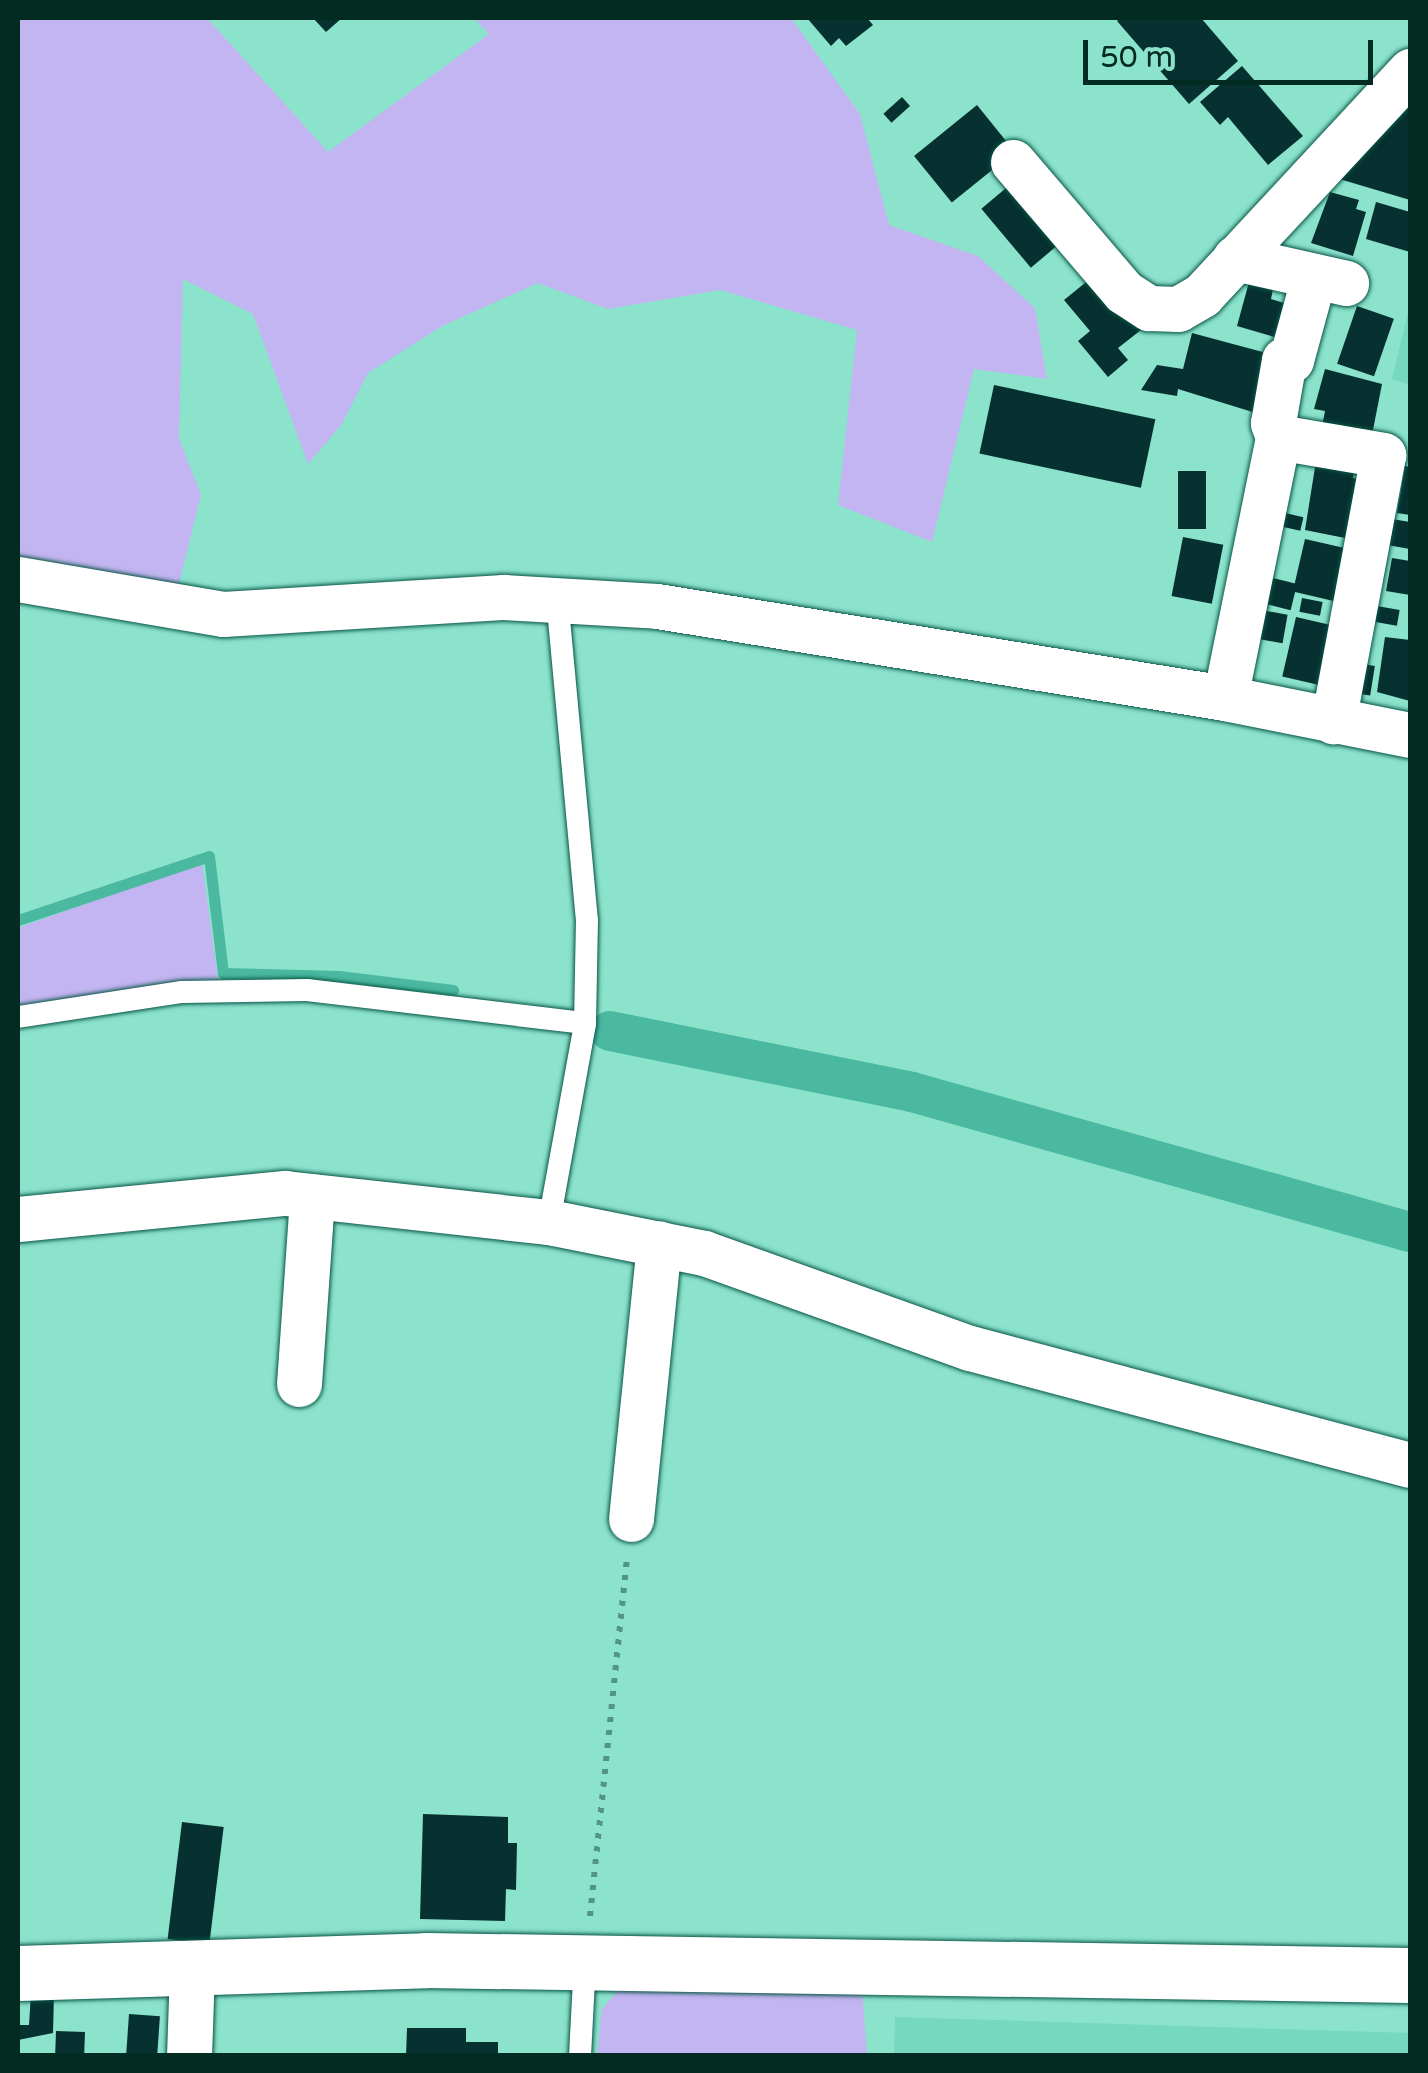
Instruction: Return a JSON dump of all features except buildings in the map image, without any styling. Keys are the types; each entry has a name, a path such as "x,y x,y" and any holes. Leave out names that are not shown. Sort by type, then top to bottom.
{"street":[{"path":"1013,162 1124,292 1149,308 1178,309 1202,296 1410,71"},
{"path":"1225,698 1278,437 1272,423 1284,360 1290,360 1330,280 1236,258"},
{"path":"1278,437 1383,456 1333,721"},
{"path":"18,579 223,614 557,599 658,606 1225,698 1410,735"},
{"path":"299,1384 312,1196"},
{"path":"18,1219 190,1200 312,1196 549,1222 659,1243 970,1348 1410,1465"},
{"path":"631,1519 659,1243"},
{"path":"18,1973 426,1960 1410,1975"},
{"path":"189,2056 192,1970"}],"lane":[{"path":"549,1222 585,1024 588,921 557,599"},
{"path":"18,1017 182,992 307,990 585,1024"},
{"path":"580,2056 585,1962"}],"path":[{"path":"585,1962 631,1519"}],"shaded area":[{"path":"18,18 207,18 328,152 489,34 474,18 791,18 860,114 889,225 978,256 1035,308 1047,379 974,369 932,542 838,505 857,330 720,290 608,309 538,283 442,326 368,373 342,424 308,464 253,314 183,279 179,438 201,495 178,588 18,561"},
{"path":"1410,304 1410,385 1392,379"},
{"path":"202,862 218,980 18,1008 18,928"},
{"path":"627,1980 862,1986 867,2055 597,2056 602,2009"},
{"path":"895,2017 1410,2033 1410,2055 894,2055"}],"waterway":[{"path":"18,920 209,856 223,973 339,976 453,990"},
{"path":"610,1031 912,1092 1410,1232"}]}
